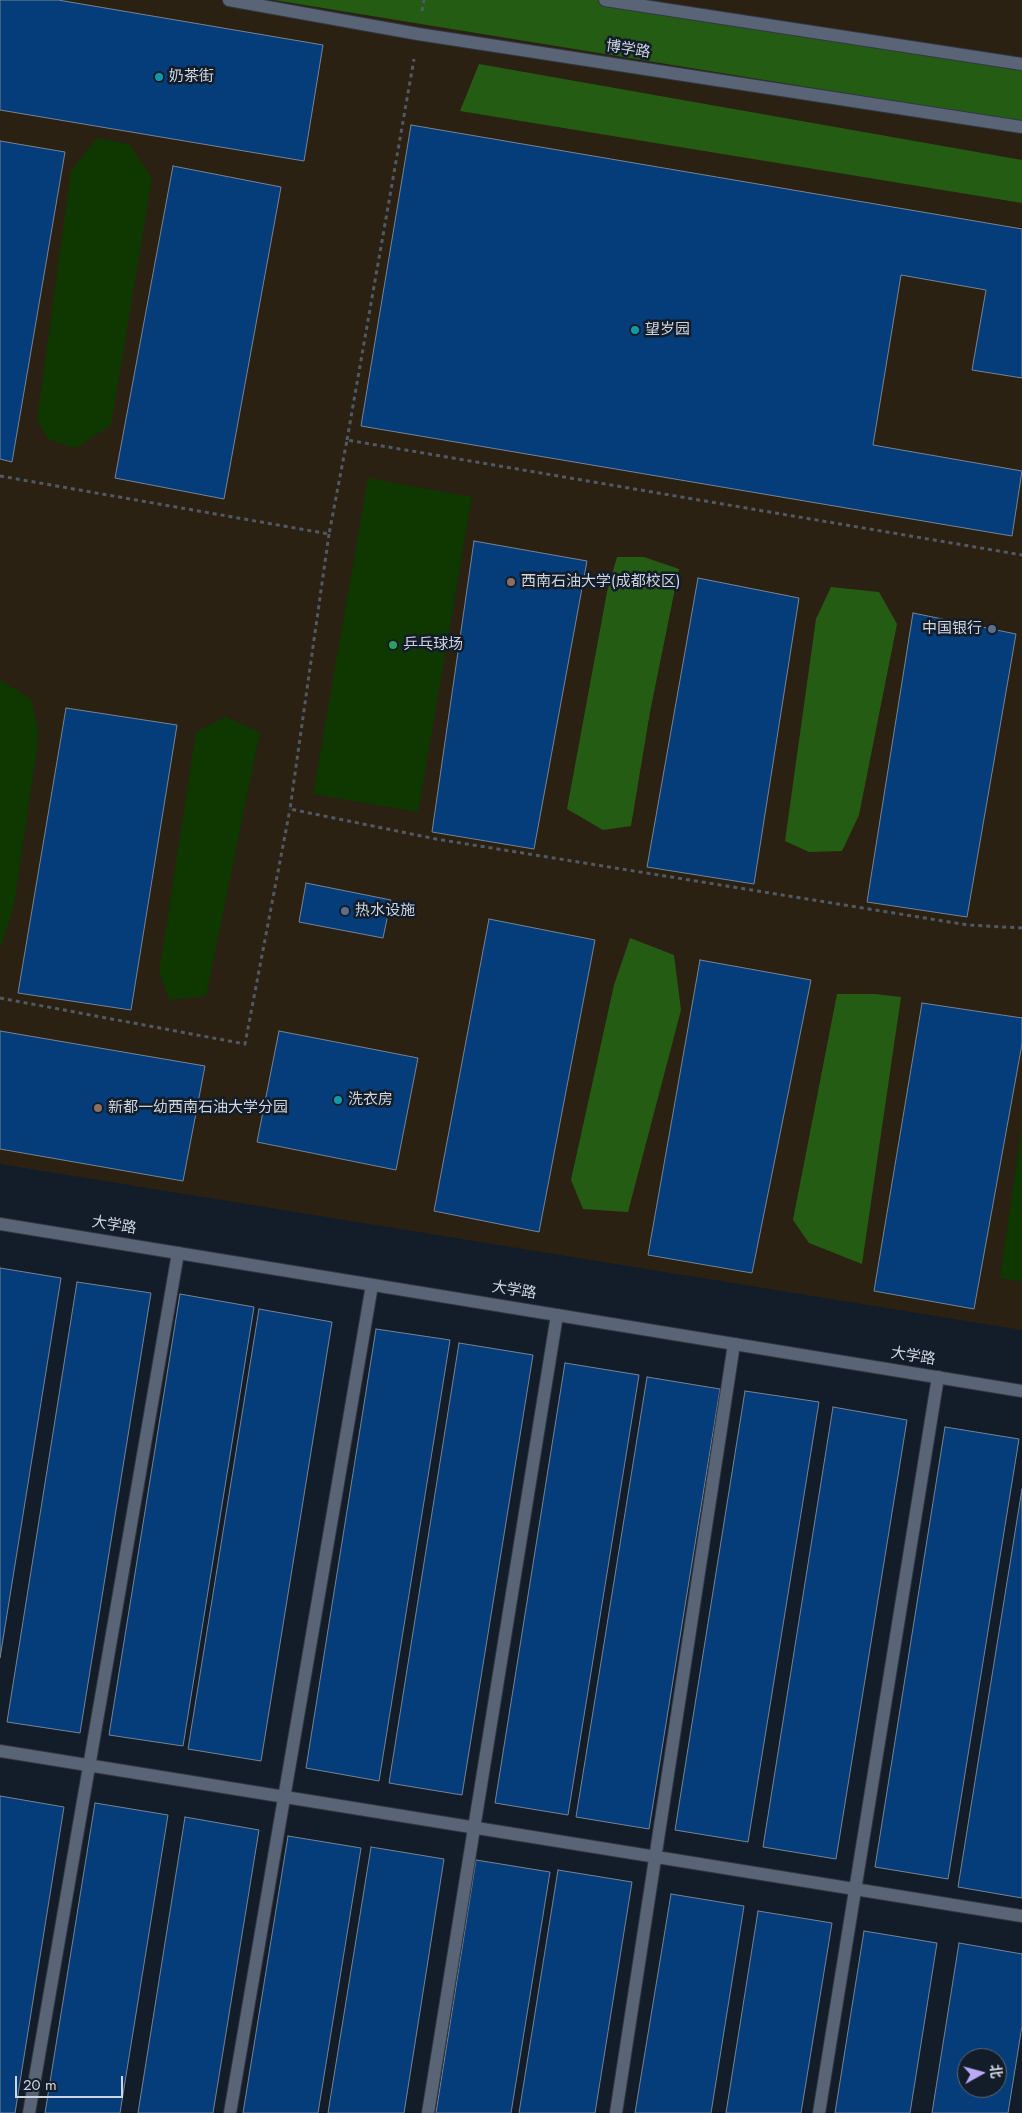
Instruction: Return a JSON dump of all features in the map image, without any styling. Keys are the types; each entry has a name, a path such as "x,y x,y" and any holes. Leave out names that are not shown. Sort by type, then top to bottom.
{"street":[{"name":"博学路","path":"229,0 418,34 1022,128"},
{"path":"605,0 1022,64"},
{"name":"大学路","path":"0,1224 1022,1391"},
{"path":"29,2113 178,1253"},
{"path":"230,2113 372,1285"},
{"path":"428,2113 557,1315"},
{"path":"616,2113 734,1344"},
{"path":"819,2113 938,1377"},
{"path":"0,1751 1022,1916"}],"path":[{"path":"0,998 245,1044 290,810 329,534 418,34"},
{"path":"347,440 1022,555"},
{"path":"0,476 329,534"},
{"path":"290,810 436,839 948,922 1022,928"}],"shaded area":[{"name":"西南石油大学(成都校区)","path":"0,0 1022,0 1022,1330 0,1164"}],"green space":[{"path":"274,0 600,0 1022,67 1022,122"},
{"path":"479,64 1022,160 1022,203 460,111"},
{"path":"97,138 129,144 152,178 111,425 76,448 49,440 37,420 71,171"},
{"name":"乒乓球场","path":"368,478 472,497 418,812 313,794"},
{"path":"617,557 644,557 679,569 650,712 631,826 603,830 567,809 607,592"},
{"path":"831,587 879,592 897,624 859,815 842,851 809,852 785,841 816,619"},
{"path":"0,680 31,699 39,735 14,905 0,949"},
{"path":"225,717 260,732 206,996 170,1000 159,973 196,732"},
{"path":"630,938 674,955 681,1010 628,1212 583,1209 571,1180 614,985"},
{"path":"837,994 875,994 901,997 862,1264 809,1243 793,1220"},
{"path":"1022,1127 1022,1281 1000,1278"}],"building":[{"name":"奶茶街","path":"0,0 58,0 323,45 304,161 0,110"},
{"name":"望岁园","path":"411,125 1022,229 1022,378 972,370 986,290 901,275 873,445 1022,471 1012,536 361,426"},
{"path":"0,141 65,152 12,462 0,459"},
{"path":"173,166 281,187 224,499 115,478"},
{"path":"474,541 587,561 534,849 432,832"},
{"path":"698,578 799,598 754,884 647,867"},
{"path":"913,613 1016,634 967,917 867,902"},
{"path":"66,708 177,725 131,1010 18,993"},
{"name":"热水设施","path":"306,883 391,900 383,938 299,922"},
{"path":"489,919 595,940 539,1232 434,1211"},
{"path":"700,960 811,980 752,1273 648,1255"},
{"path":"922,1003 1022,1018 1022,1044 974,1309 874,1291"},
{"name":"新都一幼西南石油大学分园","path":"0,1031 205,1066 183,1181 0,1149"},
{"name":"洗衣房","path":"279,1031 418,1058 396,1170 257,1142"},
{"path":"0,1268 61,1278 0,1658"},
{"path":"77,1282 151,1293 80,1733 7,1722"},
{"path":"180,1294 254,1307 183,1746 109,1735"},
{"path":"259,1309 332,1322 261,1761 188,1749"},
{"path":"376,1329 450,1340 379,1781 306,1768"},
{"path":"459,1343 533,1355 462,1795 389,1783"},
{"path":"565,1363 639,1375 568,1815 495,1803"},
{"path":"647,1377 720,1389 649,1829 576,1817"},
{"path":"745,1391 819,1402 748,1842 675,1830"},
{"path":"833,1407 907,1420 836,1859 763,1847"},
{"path":"945,1427 1019,1439 948,1879 875,1867"},
{"path":"1022,1489 1022,1898 958,1887"},
{"path":"0,1796 64,1807 15,2113 0,2113"},
{"path":"95,1803 168,1815 120,2113 45,2113"},
{"path":"185,1817 259,1830 213,2113 138,2113"},
{"path":"288,1836 361,1848 318,2113 243,2113"},
{"path":"371,1847 444,1859 404,2113 328,2113"},
{"path":"476,1860 550,1872 511,2113 436,2113"},
{"path":"558,1870 632,1882 595,2113 519,2113"},
{"path":"671,1894 744,1906 711,2113 635,2113"},
{"path":"758,1911 832,1923 801,2113 726,2113"},
{"path":"864,1931 937,1943 910,2113 835,2113"},
{"path":"959,1943 1022,1954 1022,2026 1008,2113 932,2113"}],"place":[{"name":"奶茶街","path":"159,77"},
{"name":"望岁园","path":"635,330"},
{"name":"西南石油大学(成都校区)","path":"511,582"},
{"name":"中国银行","path":"992,629"},
{"name":"乒乓球场","path":"393,645"},
{"name":"热水设施","path":"345,911"},
{"name":"洗衣房","path":"338,1100"},
{"name":"新都一幼西南石油大学分园","path":"98,1108"}]}
